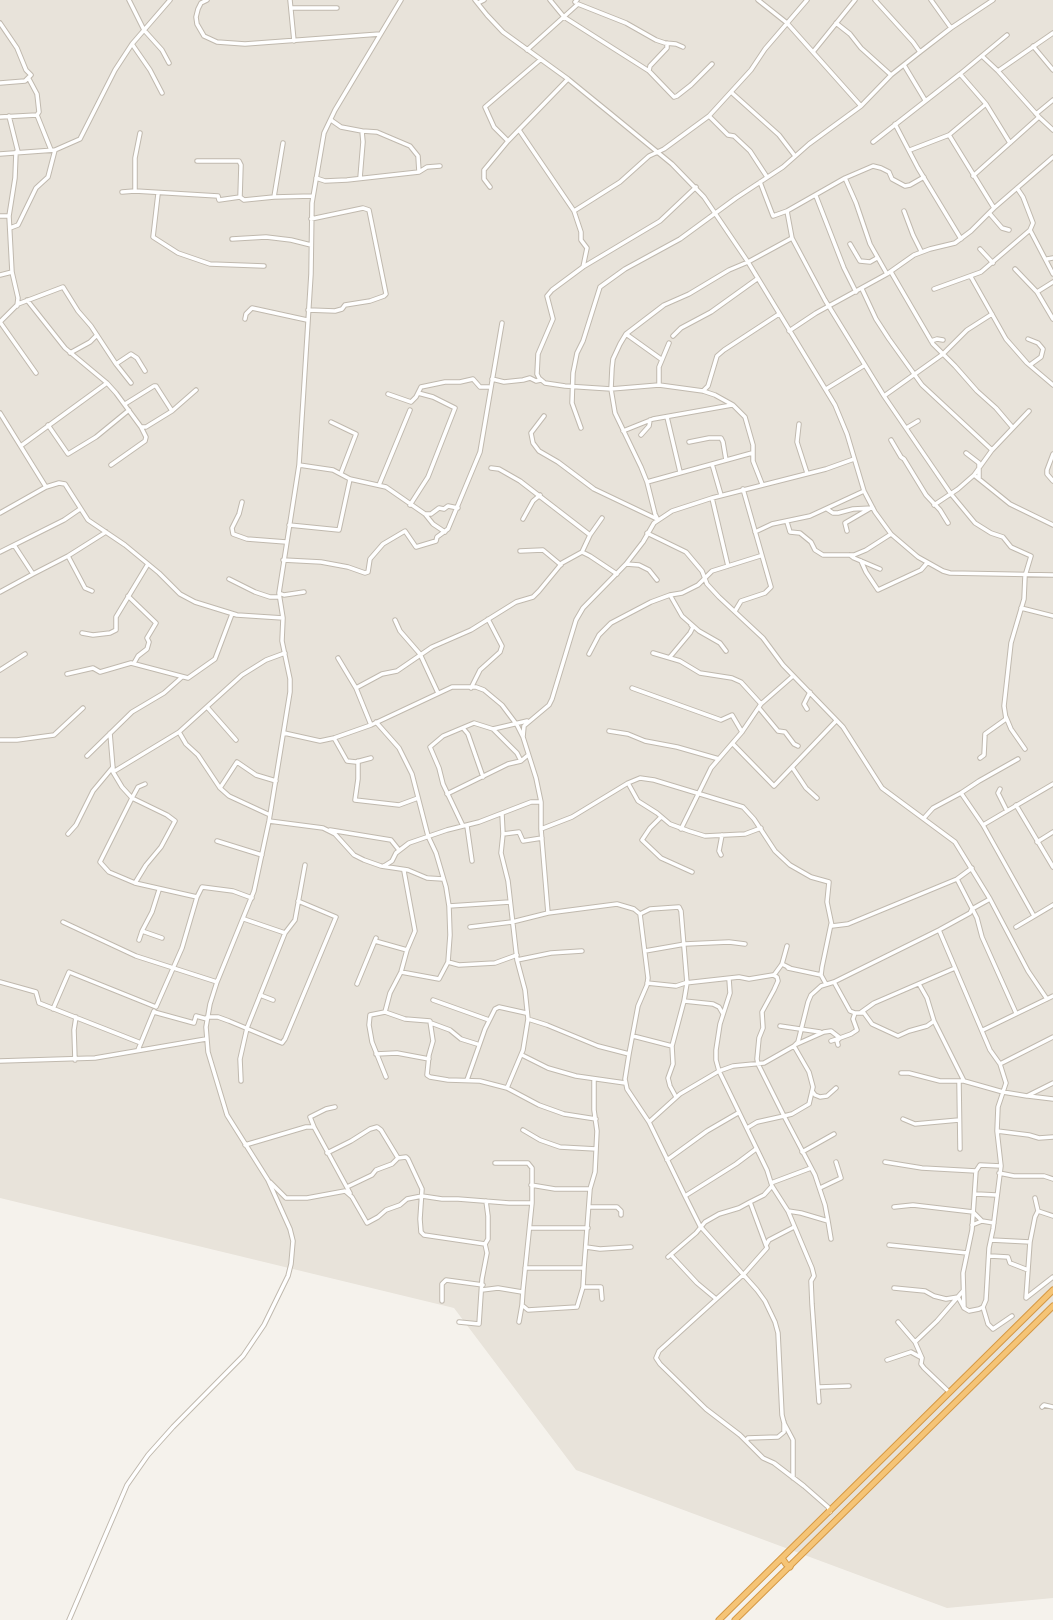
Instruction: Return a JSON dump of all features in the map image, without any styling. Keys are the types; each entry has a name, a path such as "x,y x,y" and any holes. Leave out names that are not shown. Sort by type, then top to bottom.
{"highway":[{"path":"719,1620 1053,1290"},
{"path":"735,1620 1053,1306"},
{"path":"782,1558 786,1564 790,1567 791,1565"}],"street":[{"path":"129,0 144,30 162,50 169,63"},
{"path":"0,154 53,150 80,139 115,70 132,44 170,0"},
{"path":"207,0 202,3 196,17 200,31 209,39 227,44 294,41 380,34"},
{"path":"290,0 294,41"},
{"path":"69,1620 118,1504 134,1474 173,1427 243,1356 264,1325 288,1276 293,1251 293,1242 290,1229 268,1180 233,1126 222,1103 208,1052 206,1039 207,1018 217,982 252,898 269,821 290,692 290,679 282,641 283,618 279,595 283,560 299,464 306,320 308,310 312,196 324,133 401,0"},
{"path":"484,0 476,2 496,26 568,80 657,152 696,187 715,212 748,262 757,279 826,389 843,423 864,492 872,508 892,534 927,563 950,573 1025,576 1053,575"},
{"path":"550,0 564,18 648,71 676,97 712,64"},
{"path":"758,0 787,23 862,106"},
{"path":"574,211 620,182 649,156 709,116 751,70 765,48 807,0"},
{"path":"813,52 855,0"},
{"path":"875,0 913,42 920,52"},
{"path":"931,0 951,28"},
{"path":"581,428 572,403 573,373 577,353 600,287 625,269 669,246 715,212 783,167 795,156 862,106 892,75 920,52 951,28 993,0"},
{"path":"527,50 578,4 626,23 640,33 666,44 676,44 683,47"},
{"path":"291,8 337,8"},
{"path":"0,23 17,48 26,70 31,75 29,79 33,84 38,100 39,112 37,115 53,150 48,177 36,188 18,225 10,228"},
{"path":"836,23 850,34 864,51 892,75"},
{"path":"998,71 1053,33"},
{"path":"873,142 1007,35"},
{"path":"132,44 150,70 162,93"},
{"path":"648,71 650,66 667,48 666,44"},
{"path":"1033,46 1053,70"},
{"path":"982,56 1053,130"},
{"path":"508,141 494,127 485,107 540,60"},
{"path":"904,65 925,100"},
{"path":"960,74 986,104 1010,142"},
{"path":"0,83 25,81 29,79"},
{"path":"490,187 484,179 482,172 508,141 568,80"},
{"path":"731,92 778,135 795,156"},
{"path":"1036,114 1052,103"},
{"path":"910,150 949,135 986,104"},
{"path":"0,117 37,115"},
{"path":"9,116 17,152 13,198 9,216 12,272 18,298 17,306"},
{"path":"709,116 728,135 734,136 750,151 767,177"},
{"path":"973,176 1039,117"},
{"path":"331,120 341,126 362,131 377,132 410,146 418,156 419,172"},
{"path":"895,124 924,177 961,239"},
{"path":"519,130 574,211 581,232 581,240 587,248 583,267"},
{"path":"360,178 363,142 362,131"},
{"path":"134,191 135,158 140,132"},
{"path":"949,135 994,208"},
{"path":"274,197 283,143"},
{"path":"789,330 891,272 921,251 948,246 961,239 1053,157"},
{"path":"197,161 238,161 241,165 240,197"},
{"path":"316,178 336,181 419,172 427,167 440,166"},
{"path":"760,182 773,216 787,211 816,196 845,178 873,166 889,172 892,179 905,186 910,185 924,177"},
{"path":"845,178 856,203 870,244 887,274"},
{"path":"540,380 537,374 537,360 553,319 547,296 552,290 583,267 660,221 696,187"},
{"path":"934,289 971,276 993,263 1030,230 1033,223 1023,197 1017,188"},
{"path":"122,192 134,191 158,194 218,196 218,200 240,197 244,200 274,197 312,196"},
{"path":"158,194 153,237 178,253 210,264 264,266"},
{"path":"816,196 844,268 856,292"},
{"path":"308,310 342,310 345,305 370,301 386,294 369,210 363,208 311,219"},
{"path":"787,211 792,238 825,300 884,396 908,427 951,494 975,523 991,533 1003,537 1011,546 1030,556 1025,576 1024,599 1011,643 1004,706 1005,716 1013,732 1025,749"},
{"path":"904,211 912,235 921,251"},
{"path":"990,214 1002,228 1009,230"},
{"path":"0,216 9,216"},
{"path":"1030,230 1047,259 1053,274"},
{"path":"232,239 266,237 291,240 311,245"},
{"path":"658,520 652,505 648,482 615,413 611,389 613,359 626,334 664,306 689,294 729,270 748,262 792,238"},
{"path":"850,244 860,260 870,262 877,258"},
{"path":"980,249 993,263"},
{"path":"1047,259 1053,258"},
{"path":"1015,269 1037,292 1053,319"},
{"path":"0,275 12,272"},
{"path":"891,272 931,341 977,391 996,408 1013,428"},
{"path":"971,276 1006,339 1030,365 1053,385"},
{"path":"674,336 681,328 711,312 757,279"},
{"path":"1037,292 1053,282"},
{"path":"36,373 0,322 17,306 27,300 63,287 78,311 97,335 116,364 131,382"},
{"path":"862,289 879,324 914,376 992,450"},
{"path":"27,300 70,353 107,383 125,404 141,427 146,437 145,441 111,465"},
{"path":"245,319 246,314 252,308 306,320"},
{"path":"703,390 708,386 717,356 779,314"},
{"path":"884,396 943,354 967,330 992,314"},
{"path":"283,560 321,562 368,572 370,560 383,544 406,531 416,547 436,541 437,537 449,528 480,452 502,323"},
{"path":"626,334 662,359"},
{"path":"70,353 90,342 97,335"},
{"path":"931,341 937,339 943,340"},
{"path":"1028,339 1038,343 1043,349 1040,357 1030,365"},
{"path":"659,385 659,370 669,344"},
{"path":"116,364 131,354 137,358 145,371"},
{"path":"826,389 865,365"},
{"path":"492,379 504,382 530,378 536,381 540,380 545,383 573,387 611,389 659,385 703,390 733,405 745,417 753,445 752,453 756,474 762,484"},
{"path":"388,394 411,402 421,387 445,382 460,382 473,379 480,387 489,387"},
{"path":"22,445 107,383"},
{"path":"125,404 156,386 172,411"},
{"path":"141,427 146,427 172,411 196,390"},
{"path":"410,505 428,477 455,408 418,393"},
{"path":"623,431 650,420 733,405"},
{"path":"48,425 68,454 96,436 129,410"},
{"path":"379,485 410,410"},
{"path":"934,505 951,494 974,475 992,450 1029,411"},
{"path":"0,413 22,445 46,487"},
{"path":"544,416 531,433 532,443 539,451 558,462 594,489 658,520"},
{"path":"667,417 680,472"},
{"path":"641,435 649,426 650,420"},
{"path":"908,427 918,421"},
{"path":"331,422 356,434 341,473"},
{"path":"799,424 797,442 807,473"},
{"path":"689,442 709,438 720,438 723,442 726,460"},
{"path":"891,440 926,495 948,523"},
{"path":"648,482 752,453"},
{"path":"966,454 975,460 980,466 979,479"},
{"path":"1053,454 1047,474 1053,481"},
{"path":"548,913 541,829 541,802 536,778 528,755 524,737 524,726 549,705 552,699 576,620 583,608 626,564 654,523 672,511 721,495 807,473 854,459"},
{"path":"299,464 320,467 341,473 350,479 386,487 425,514 433,524 445,532"},
{"path":"712,464 721,495"},
{"path":"492,468 506,472 540,495 590,535"},
{"path":"974,475 1010,504 1053,525"},
{"path":"289,525 339,530 350,479"},
{"path":"0,513 46,487 59,483 65,484 88,520 126,545 186,598 232,614 283,618"},
{"path":"736,611 741,601 765,593 770,587 760,556 743,489"},
{"path":"755,532 772,524 787,522 827,509 864,492"},
{"path":"523,520 533,501 540,495"},
{"path":"712,498 728,566"},
{"path":"242,502 239,514 232,528 233,534 247,539 286,542"},
{"path":"425,514 431,514 439,508 444,509 448,506 458,508"},
{"path":"827,509 832,513 838,513 853,509 872,508"},
{"path":"847,532 845,523 872,508"},
{"path":"0,552 64,520 80,509"},
{"path":"582,552 590,535 602,518"},
{"path":"787,522 790,532 800,533 820,554 850,555 866,550 892,534"},
{"path":"0,592 68,556 106,532"},
{"path":"647,533 686,552 706,578 707,584 762,638 794,676 843,727 882,788 955,842 990,898 1028,971 1046,999"},
{"path":"14,546 33,574"},
{"path":"520,551 544,550 561,565"},
{"path":"356,688 382,674 397,671 420,654 488,619 516,602 533,597 561,565 576,554 582,552 617,574"},
{"path":"850,555 880,569"},
{"path":"68,556 85,588 92,591"},
{"path":"589,654 600,635 611,623 651,602 670,595 682,593 698,585 712,572 760,556"},
{"path":"861,561 866,572 878,590 921,570 927,563"},
{"path":"82,633 93,635 114,632 118,628 116,618 148,564"},
{"path":"626,564 639,565 649,570 657,580"},
{"path":"229,579 255,592 270,597 304,592"},
{"path":"670,595 682,616 692,626 714,641 720,643 726,651"},
{"path":"128,596 156,623 147,638 149,642 147,649 138,656 134,663"},
{"path":"1021,608 1053,616"},
{"path":"66,674 93,668 100,672 134,663 188,678 214,659 232,614"},
{"path":"471,688 480,670 500,652 502,646 488,619"},
{"path":"395,620 400,631 420,654 438,693"},
{"path":"689,623 692,626"},
{"path":"670,657 690,633 692,626"},
{"path":"113,772 179,732 242,675 266,660 284,653"},
{"path":"653,653 670,657 689,665 700,673 732,678 741,682 778,731 785,732 794,744 798,746"},
{"path":"0,670 25,654"},
{"path":"338,658 356,688 371,724"},
{"path":"87,756 132,712 164,693 182,676"},
{"path":"682,829 700,794 711,768 733,744 760,706 794,676"},
{"path":"284,733 314,740 334,738 416,705 452,687 476,687 484,690 502,705 524,737"},
{"path":"632,688 721,720 732,715 742,732"},
{"path":"807,709 804,704 810,692"},
{"path":"0,740 17,740 54,735 83,708"},
{"path":"207,708 236,740"},
{"path":"980,758 984,755 985,734 1006,719 1005,716"},
{"path":"492,730 517,725 530,720"},
{"path":"733,744 774,786 836,721"},
{"path":"376,722 403,755 412,774 428,836 436,853 449,906 450,935 448,962 438,980 401,972"},
{"path":"472,861 465,826 447,794 430,747 443,736 474,723 492,730 514,749 521,761"},
{"path":"462,728 468,734 483,777"},
{"path":"608,731 628,734 645,741 677,746 719,759"},
{"path":"179,732 186,744 198,755 220,788 229,796 270,815"},
{"path":"110,733 113,772 122,787 132,798 167,815 175,821 162,847 146,866 135,883"},
{"path":"334,738 345,759 351,762 371,758"},
{"path":"447,794 508,764 521,761 528,755"},
{"path":"924,818 933,808 961,793 979,780 1018,759"},
{"path":"358,761 358,779 355,800 399,805 418,798"},
{"path":"220,788 237,762 256,775 276,781"},
{"path":"68,834 76,825 93,791 112,767"},
{"path":"792,767 806,788 817,798"},
{"path":"541,829 572,817 628,783 640,778 654,780 743,807 761,828 775,852 790,865 811,877 829,882 827,902 831,924 823,956 821,975 826,984"},
{"path":"628,783 638,801 658,812 661,817 670,824 682,829 705,836 745,834 761,828"},
{"path":"145,784 138,787 100,862 110,872 135,883 159,890 197,897"},
{"path":"982,825 1053,784"},
{"path":"1000,789 998,793 1007,811"},
{"path":"961,793 982,825 1034,916"},
{"path":"381,866 387,866 399,850 409,842 502,814 531,802 541,802"},
{"path":"1016,805 1053,867"},
{"path":"502,814 503,834 501,853 510,902 517,960 525,990 528,1019 522,1055 507,1088"},
{"path":"661,817 642,840 661,858 692,872"},
{"path":"269,821 318,827 328,830 340,830 391,840 399,850"},
{"path":"328,830 354,855 381,866 417,873 427,878 443,879"},
{"path":"503,834 520,832 525,841 542,838"},
{"path":"1037,842 1053,832"},
{"path":"721,855 719,851 722,835"},
{"path":"217,841 262,856"},
{"path":"241,1081 240,1059 247,1028 285,933 295,920 305,865"},
{"path":"831,924 832,926 848,924 957,879 972,868"},
{"path":"385,1012 390,993 401,972 407,950 415,931 404,871"},
{"path":"957,879 977,918 982,937 1016,1013"},
{"path":"138,1050 182,948 197,897 202,887 234,891 252,898"},
{"path":"139,940 152,912 159,890"},
{"path":"747,1128 757,1122 792,1114 809,1104 812,1091 809,1072 796,1045 811,995 826,984 834,982 970,913 972,909 990,898"},
{"path":"154,1012 194,1023 196,1016 207,1018 218,1017 282,1042 332,931 336,917 298,901"},
{"path":"449,906 510,902"},
{"path":"470,927 512,922 548,913 617,904 634,909 640,914 648,970 647,983 638,1006 625,1083 638,1108 649,1122 701,1227 744,1274 765,1301 776,1326 784,1432 778,1437 748,1438 746,1441"},
{"path":"1016,927 1053,905"},
{"path":"640,914 660,907 679,907 684,928 687,983 684,1001 672,1046 673,1064 668,1078 670,1086 676,1097"},
{"path":"244,919 285,933"},
{"path":"63,922 136,956 217,982"},
{"path":"938,930 990,1050 1000,1064 1006,1082 998,1107 997,1131 1001,1166 996,1195 986,1300 983,1307 988,1324 993,1329 1012,1316"},
{"path":"142,931 162,938"},
{"path":"357,984 375,940 407,950"},
{"path":"645,951 684,944 729,942 745,944"},
{"path":"647,983 676,986 687,983 739,977 749,979 774,975 782,964 787,946"},
{"path":"517,960 550,953 582,951"},
{"path":"448,962 459,965 495,963 517,955"},
{"path":"782,964 789,968 821,975"},
{"path":"860,1013 874,1003 955,968"},
{"path":"948,971 957,974"},
{"path":"53,1009 69,972 156,1007"},
{"path":"774,975 777,977 778,981 766,1007 762,1012 763,1028 759,1038 758,1064 820,1188 826,1204 831,1238"},
{"path":"729,979 730,993 723,1014 716,1050 719,1071 738,1114 747,1128 772,1185 788,1211 808,1257 814,1276 811,1281 819,1402"},
{"path":"0,982 36,992 39,1003 141,1043"},
{"path":"834,982 846,1006 855,1013 864,1013 872,1024 898,1036 913,1029 927,1026 934,1021"},
{"path":"919,984 927,998 934,1021 964,1081"},
{"path":"260,995 273,1000"},
{"path":"982,1030 1053,996"},
{"path":"433,1000 489,1020"},
{"path":"684,1001 713,1004 719,1007 723,1014"},
{"path":"467,1080 489,1020 498,1007 526,1013"},
{"path":"386,1077 372,1042 369,1025 370,1015 385,1012 405,1018 430,1021 441,1028 450,1030 461,1039 477,1044"},
{"path":"832,1041 857,1030 853,1019 855,1013"},
{"path":"75,1060 74,1030 76,1017"},
{"path":"528,1019 547,1025 598,1046 629,1054"},
{"path":"431,1023 433,1041 426,1073 430,1077 448,1080 467,1080 507,1088 539,1106 564,1114 596,1119"},
{"path":"780,1026 821,1033"},
{"path":"433,1034 441,1028"},
{"path":"649,1122 676,1097 719,1071 733,1066 764,1063 821,1033 831,1031 840,1038"},
{"path":"633,1036 672,1046"},
{"path":"1000,1064 1053,1037"},
{"path":"838,1045 837,1041 840,1038"},
{"path":"0,1062 75,1060 206,1039"},
{"path":"376,1054 397,1053 428,1059"},
{"path":"522,1055 548,1068 594,1080 625,1083"},
{"path":"900,1073 909,1073 940,1081 964,1081 1003,1092 1053,1098"},
{"path":"522,1305 528,1310 577,1307 583,1287 590,1189 595,1172 597,1131 594,1110 594,1080"},
{"path":"959,1082 960,1149"},
{"path":"1027,1096 1053,1083"},
{"path":"812,1091 820,1097 827,1096 836,1088"},
{"path":"335,1107 326,1109 310,1117 327,1153 367,1223 378,1217 386,1210 400,1205 407,1198 422,1196 442,1199 532,1203"},
{"path":"667,1160 707,1131 738,1114"},
{"path":"903,1119 915,1124 959,1120"},
{"path":"245,1145 306,1127 314,1127"},
{"path":"327,1153 351,1141 370,1129 377,1127 381,1130 398,1158"},
{"path":"523,1130 540,1140 560,1147 596,1149"},
{"path":"997,1131 1029,1135 1039,1138 1053,1137"},
{"path":"802,1152 834,1134"},
{"path":"685,1196 736,1164 756,1148"},
{"path":"347,1187 372,1175 376,1170 392,1164 398,1158 406,1157 422,1189 420,1219 421,1232 424,1235 485,1244"},
{"path":"820,1188 841,1178 836,1162"},
{"path":"884,1162 943,1170 976,1171"},
{"path":"495,1163 528,1163 532,1168 530,1228 519,1322"},
{"path":"964,1308 963,1273 976,1194 976,1171 980,1165 1001,1166"},
{"path":"715,1298 669,1256 712,1218 764,1195 772,1185 811,1168"},
{"path":"999,1173 1014,1176 1044,1176 1053,1179"},
{"path":"268,1180 286,1198"},
{"path":"531,1185 555,1189 590,1189"},
{"path":"278,1203 284,1201 286,1198 307,1198 345,1191 352,1197"},
{"path":"976,1194 996,1195"},
{"path":"1035,1198 1038,1211 1034,1217 1030,1242 1026,1298 1053,1277"},
{"path":"459,1322 479,1324 487,1254 485,1244 488,1239 488,1216 486,1201"},
{"path":"750,1202 766,1245"},
{"path":"894,1207 913,1205 973,1212 982,1221"},
{"path":"589,1207 617,1207 621,1211 621,1215"},
{"path":"788,1211 801,1213 828,1221"},
{"path":"1038,1211 1053,1216"},
{"path":"972,1225 982,1221 994,1222"},
{"path":"794,1227 769,1240 766,1245 767,1248 744,1274 715,1298 683,1330 659,1351 656,1358 660,1364 706,1409 746,1441 763,1458 774,1463 820,1500 830,1512"},
{"path":"530,1228 588,1228"},
{"path":"991,1240 1030,1242"},
{"path":"889,1245 967,1253"},
{"path":"586,1247 600,1249 631,1247"},
{"path":"990,1256 1008,1257 1010,1263 1028,1270"},
{"path":"525,1268 584,1268"},
{"path":"442,1302 442,1284 446,1280 483,1285"},
{"path":"583,1287 601,1287 602,1299"},
{"path":"482,1290 498,1288 522,1292"},
{"path":"894,1288 925,1291 934,1296 946,1299 958,1297"},
{"path":"915,1342 964,1291"},
{"path":"958,1297 964,1308 969,1311 983,1307"},
{"path":"898,1322 915,1342 922,1358 921,1364 947,1390"},
{"path":"887,1360 912,1352 922,1358"},
{"path":"819,1387 849,1386"},
{"path":"1042,1407 1044,1405 1053,1407"},
{"path":"784,1422 793,1440 793,1478"}],"shaded area":[{"path":"0,0 1053,0 1053,1598 947,1608 576,1470 454,1308 0,1198"}]}
